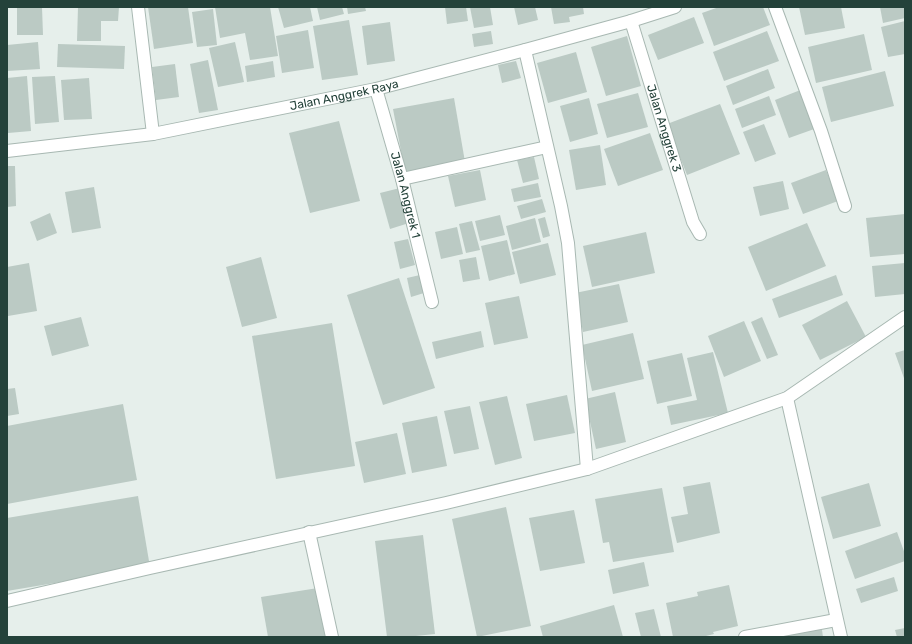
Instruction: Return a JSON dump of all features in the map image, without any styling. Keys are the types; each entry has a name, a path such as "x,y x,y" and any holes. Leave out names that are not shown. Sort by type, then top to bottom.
{"street":[{"path":"138,7 154,134"},
{"name":"Jalan Anggrek Raya","path":"7,151 154,134 376,89 631,21 675,7"},
{"path":"775,7 821,131 845,206"},
{"name":"Jalan Anggrek 3","path":"631,21 693,222 700,234"},
{"path":"525,50 561,206 568,243 587,469"},
{"name":"Jalan Anggrek 1","path":"376,89 402,178 432,302"},
{"path":"402,178 547,147"},
{"path":"7,601 309,532 446,503 587,469 787,398 905,317"},
{"path":"787,398 841,637"},
{"path":"309,532 332,637"},
{"path":"745,637 836,620"}],"building":[{"path":"17,7 42,7 43,35 17,35"},
{"path":"78,7 119,7 118,21 101,21 101,41 77,41"},
{"path":"148,7 188,7 193,43 154,49"},
{"path":"215,7 270,7 278,56 250,60 245,33 220,38"},
{"path":"278,7 310,7 313,21 284,28"},
{"path":"317,7 342,7 344,14 320,20"},
{"path":"347,7 365,7 366,11 348,14"},
{"path":"445,7 466,7 468,21 447,24"},
{"path":"470,7 490,7 493,25 474,28"},
{"path":"514,7 535,7 538,20 518,25"},
{"path":"551,7 583,7 584,14 569,17 570,22 554,24"},
{"path":"719,7 763,7 770,25 714,46 702,13"},
{"path":"799,7 841,7 845,28 805,35"},
{"path":"880,7 905,7 905,18 883,23"},
{"path":"213,9 217,45 197,47 192,12"},
{"path":"694,17 704,43 658,60 648,35"},
{"path":"349,20 358,75 322,80 313,26"},
{"path":"905,21 905,54 888,57 881,27"},
{"path":"390,22 395,61 367,65 362,26"},
{"path":"308,30 314,68 282,73 276,36"},
{"path":"491,31 493,44 474,47 472,34"},
{"path":"767,31 779,61 724,81 713,52"},
{"path":"864,34 872,70 816,83 808,47"},
{"path":"627,36 641,86 606,96 591,47"},
{"path":"38,42 40,69 7,71 7,45"},
{"path":"235,42 244,82 218,87 209,48"},
{"path":"58,44 125,46 124,69 57,67"},
{"path":"576,52 587,92 548,103 537,63"},
{"path":"208,60 218,110 199,113 190,64"},
{"path":"273,61 275,77 247,82 245,66"},
{"path":"516,61 521,78 502,83 498,65"},
{"path":"175,64 179,97 156,100 152,67"},
{"path":"768,69 775,88 733,105 726,86"},
{"path":"885,71 894,106 831,122 822,87"},
{"path":"27,76 31,131 8,133 7,78"},
{"path":"55,76 59,122 35,124 32,77"},
{"path":"89,78 92,119 64,120 61,80"},
{"path":"803,89 817,128 789,138 775,100"},
{"path":"638,93 648,127 607,138 597,104"},
{"path":"769,96 776,115 742,128 735,109"},
{"path":"454,98 465,162 405,172 393,109"},
{"path":"589,98 598,134 570,142 560,106"},
{"path":"720,104 740,154 687,175 667,124"},
{"path":"339,121 360,201 310,213 289,133"},
{"path":"764,124 776,154 755,162 743,132"},
{"path":"650,133 663,170 618,186 604,149"},
{"path":"600,145 606,185 576,190 569,150"},
{"path":"534,157 539,179 523,183 517,160"},
{"path":"7,166 15,166 16,206 7,207"},
{"path":"480,170 486,200 455,207 448,176"},
{"path":"826,170 838,201 803,214 791,183"},
{"path":"783,181 789,209 760,216 753,187"},
{"path":"538,183 541,197 514,202 511,189"},
{"path":"94,187 101,228 72,233 65,192"},
{"path":"400,188 409,223 390,229 380,193"},
{"path":"542,199 546,212 521,219 517,206"},
{"path":"50,213 57,233 37,241 30,222"},
{"path":"905,214 905,254 870,257 866,218"},
{"path":"500,215 505,235 480,241 475,221"},
{"path":"545,217 550,236 543,238 538,219"},
{"path":"535,218 541,242 512,250 506,226"},
{"path":"472,221 480,250 466,253 459,224"},
{"path":"807,223 826,266 766,291 748,247"},
{"path":"457,227 463,254 441,259 435,232"},
{"path":"646,232 655,273 592,287 583,246"},
{"path":"408,239 415,265 400,269 394,242"},
{"path":"507,240 515,274 489,281 481,246"},
{"path":"548,243 556,275 520,284 512,252"},
{"path":"261,257 277,318 242,327 226,267"},
{"path":"476,257 480,279 463,282 459,260"},
{"path":"29,263 37,311 8,316 7,267"},
{"path":"905,263 905,294 875,297 872,266"},
{"path":"420,275 424,293 411,297 407,278"},
{"path":"836,275 843,295 779,318 772,299"},
{"path":"399,278 435,388 383,405 347,295"},
{"path":"619,284 628,322 583,332 575,293"},
{"path":"519,296 528,338 494,345 485,303"},
{"path":"847,301 866,337 820,360 802,325"},
{"path":"81,317 89,346 52,356 44,326"},
{"path":"762,317 778,355 767,359 751,322"},
{"path":"744,321 761,361 724,377 708,336"},
{"path":"332,323 355,466 276,479 252,336"},
{"path":"481,331 484,347 436,359 432,342"},
{"path":"633,333 644,379 592,391 582,345"},
{"path":"905,350 905,381 895,353"},
{"path":"713,352 728,413 671,425 667,406 697,400 687,358"},
{"path":"682,353 692,396 657,404 647,361"},
{"path":"15,388 19,414 7,416 7,389"},
{"path":"615,392 626,442 596,449 585,399"},
{"path":"567,395 575,433 534,441 526,404"},
{"path":"507,396 522,458 495,465 479,402"},
{"path":"123,404 137,480 7,504 7,426"},
{"path":"470,406 479,449 454,454 444,411"},
{"path":"437,416 447,466 412,473 402,423"},
{"path":"397,433 406,474 364,483 355,442"},
{"path":"710,482 720,533 677,543 671,517 688,514 683,487"},
{"path":"869,483 881,526 833,539 821,497"},
{"path":"662,488 674,552 613,562 609,542 603,543 595,499"},
{"path":"138,496 150,567 7,591 7,518"},
{"path":"506,507 531,626 477,637 452,519"},
{"path":"574,510 585,563 540,571 529,518"},
{"path":"897,532 905,554 905,561 855,579 845,551"},
{"path":"423,535 435,634 387,637 375,541"},
{"path":"644,562 649,586 613,594 608,570"},
{"path":"894,577 898,591 861,603 856,589"},
{"path":"729,585 738,626 713,632 714,634 702,637 673,637 666,603 698,596 697,592"},
{"path":"318,588 326,637 268,637 261,597"},
{"path":"614,605 623,637 543,637 540,626"},
{"path":"654,609 661,637 641,637 635,613"},
{"path":"821,623 823,637 779,637 778,632"},
{"path":"905,628 905,637 897,637 895,630"}]}
